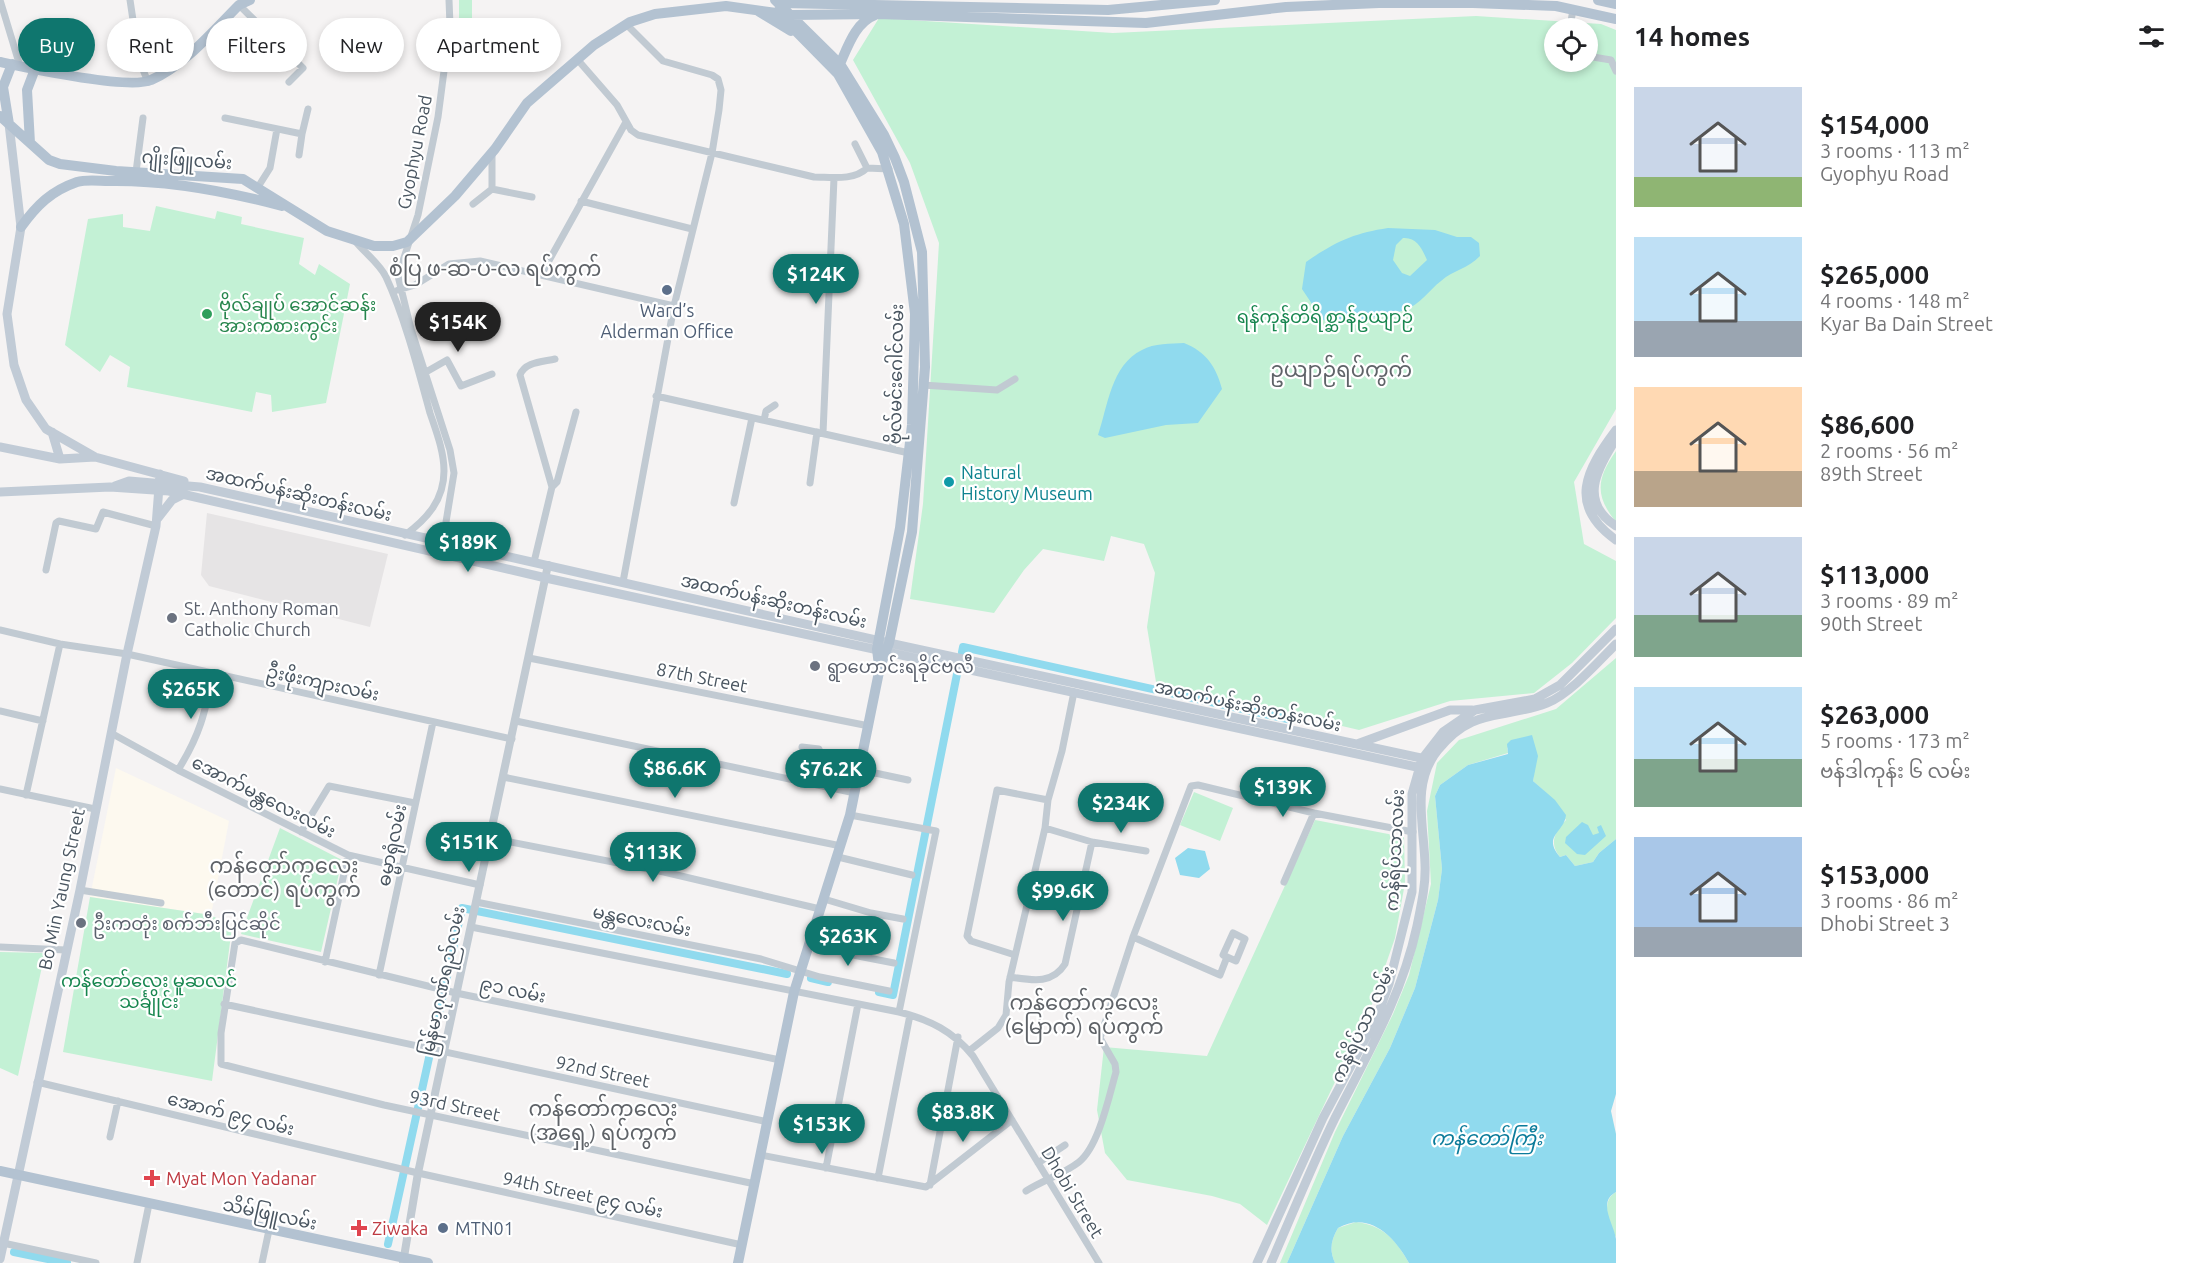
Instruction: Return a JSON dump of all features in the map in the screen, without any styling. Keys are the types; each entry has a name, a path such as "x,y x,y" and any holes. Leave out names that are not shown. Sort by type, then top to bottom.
{"main road":[{"path":"56,72 118,81 148,82 167,73 239,5 250,0"},
{"path":"755,9 778,5 1108,10 1215,0"},
{"path":"1598,0 1616,4"},
{"path":"407,242 455,196 492,152 527,103 577,60 626,24 655,14 728,3 755,9 805,39"},
{"path":"791,15 878,14 1146,23 1287,7 1379,3 1546,5 1616,19"},
{"path":"738,1263 794,992 850,815 861,770 883,646 898,597 912,532 913,449 923,385 922,252 904,182 892,164 884,135 840,64 778,5"},
{"name":"ဗိုလ်မင်းဂေါင်လမ်း","path":"778,5 805,39 838,74 892,164 904,224 915,314 913,449 883,646"},
{"path":"840,64 848,44 864,19 878,14"},
{"path":"0,62 16,65 3,87 21,227 7,314 0,330"},
{"path":"30,143 27,90 34,72"},
{"name":"ဂျိုးဖြူလမ်း","path":"0,116 49,160 60,164 243,179 258,186 327,231 374,246 407,242"},
{"path":"21,227 37,205 51,194 79,182 138,180 217,190 294,209"},
{"path":"7,314 19,385 33,414 52,432 95,457 160,482"},
{"path":"1616,430 1593,466 1586,496 1587,510 1594,522 1616,540"},
{"path":"52,432 60,459"},
{"path":"1616,439 1602,461 1594,486 1595,505 1602,518 1616,526"},
{"path":"0,447 60,459 95,457"},
{"name":"အထက်ပန်းဆိုးတန်းလမ်း","path":"160,482 184,494 546,578 681,607 779,623 1424,764"},
{"name":"အထက်ပန်းဆိုးတန်းလမ်း","path":"0,492 160,482 200,487 683,596 779,623"},
{"name":"Bo Min Yaung Street","path":"0,1259 80,890 94,809 127,654 157,522 160,482"},
{"path":"157,522 172,501 184,494"},
{"path":"681,607 683,596"},
{"name":"ကန်ရိပ်သာလမ်း","path":"1257,1263 1323,1118 1377,1017 1389,984 1412,892 1412,794 1424,764 1443,732 1475,710 1502,708 1535,699 1560,685 1616,629"},
{"path":"1424,764 1459,730 1475,719 1502,708 1549,702 1579,679 1616,644"},
{"path":"1352,745 1370,741 1450,710 1475,710"},
{"name":"အထက်ပန်းဆိုးတန်းလမ်း","path":"1315,741 1352,745 1424,764"},
{"name":"ကန်ရိပ်သာ လမ်း","path":"1271,1263 1334,1121 1371,1052 1404,974 1424,889 1420,796 1424,764"},
{"name":"သိမ်ဖြူလမ်း","path":"0,1171 403,1260 428,1263"}],"street":[{"path":"0,0 16,65"},
{"path":"130,0 140,60 148,82"},
{"name":"Gyophyu Road","path":"449,0 450,25 438,117 418,215 407,242 398,276 400,289 450,450 454,473 446,522 451,537 459,546"},
{"path":"239,5 303,68 289,82"},
{"path":"1572,18 1573,9"},
{"path":"623,582 656,396 674,306 712,153 721,90 718,79 663,61 626,24"},
{"path":"1598,58 1611,60 1616,71"},
{"path":"577,60 617,105 626,122 638,135 814,177 834,178 861,174 867,168 892,164"},
{"path":"299,155 308,110"},
{"path":"136,172 143,118"},
{"path":"225,118 302,134"},
{"path":"541,275 626,122"},
{"path":"258,186 270,168 277,129"},
{"path":"855,144 867,168"},
{"path":"492,152 492,189"},
{"path":"810,483 820,433 834,178"},
{"path":"473,204 492,189 532,196"},
{"path":"581,201 692,229"},
{"path":"356,242 385,275 419,374 442,455 444,472 441,493 424,521 405,534"},
{"path":"391,292 415,285 449,264 480,261 674,306"},
{"path":"534,562 552,487 520,375 522,370 531,364 555,359"},
{"path":"426,372 447,360 461,386 492,374"},
{"path":"923,385 997,390 1016,380"},
{"path":"656,396 892,449 913,449"},
{"path":"764,420 766,411 775,405"},
{"path":"552,487 557,482 576,412"},
{"path":"734,503 752,417"},
{"path":"892,449 896,430"},
{"path":"46,570 56,523 59,521 96,529 103,512 157,522"},
{"name":"မြန်မာ့ဂုဏ်ရည်လမ်း","path":"403,1260 430,1114 548,565"},
{"name":"ဦးဖိုးကျားလမ်း","path":"0,630 60,644 127,654 512,739"},
{"path":"26,795 60,644"},
{"name":"87th Street","path":"529,658 869,726"},
{"path":"178,770 200,731 213,673"},
{"path":"969,1051 998,1028 1005,1015 1010,977 1075,688"},
{"path":"0,711 43,721"},
{"path":"516,721 855,793"},
{"name":"ဓမ္မာရုံလမ်း","path":"379,975 433,722"},
{"name":"အောက်မန္တလေးလမ်း","path":"111,733 178,770 348,855 480,885"},
{"path":"802,747 819,749 820,752 812,783"},
{"path":"861,770 908,780"},
{"path":"503,777 841,846"},
{"path":"1026,1191 1069,1168 1087,1154 1116,1072 1115,1064 1100,1038 1133,937 1191,786 1198,785 1314,813 1413,832"},
{"path":"302,832 329,786 415,803"},
{"path":"0,789 94,809"},
{"path":"1015,955 971,940 967,936 993,808 997,790 1048,800"},
{"path":"1284,882 1314,813"},
{"path":"850,815 936,831 899,1012"},
{"path":"1045,828 1092,842 1146,851"},
{"path":"490,838 903,919"},
{"path":"1010,977 1046,979 1055,976 1065,964 1092,842"},
{"path":"325,962 348,855"},
{"path":"838,857 912,875"},
{"path":"80,890 161,903"},
{"name":"မန္တလေးလမ်း","path":"476,902 761,959 800,971 889,991"},
{"path":"471,927 794,992"},
{"path":"1133,937 1220,975 1227,957"},
{"name":"၉၁ လမ်း","path":"224,1004 235,943 241,940 456,993 780,1060"},
{"path":"810,941 853,955 894,963"},
{"path":"0,947 66,950"},
{"name":"Dhobi Street","path":"794,992 910,1015 937,1025 957,1037 969,1051 1099,1263"},
{"name":"92nd Street","path":"224,1004 768,1122"},
{"name":"93rd Street","path":"224,1004 220,1042 221,1064 400,1108 755,1184"},
{"path":"826,1168 858,1004"},
{"path":"878,1178 910,1015"},
{"path":"928,1186 957,1037"},
{"name":"အောက် ၉၄ လမ်း","path":"37,1082 418,1173"},
{"path":"110,1137 118,1101"},
{"path":"760,1155 928,1186 1012,1120"},
{"path":"1038,1163 1065,1144"},
{"name":"94th Street ၉၄ လမ်း","path":"418,1173 742,1245"},
{"path":"136,1263 149,1204"},
{"path":"262,1263 269,1230"},
{"path":"3,1243 96,1263"}],"shaded area":[{"path":"207,513 388,554 370,627 209,586 201,575"},
{"path":"116,768 229,821 211,915 90,897"}],"green space":[{"path":"459,0 472,0 472,18 459,18"},
{"name":"ရန်ကုန်တိရိစ္ဆာန်ဥယျာဉ်","path":"1476,16 1544,20 1544,72 1598,72 1598,24 1616,30 1616,409 1574,482 1584,544 1616,561 1616,618 1572,663 1534,693 1450,701 1359,730 1156,682 1147,627 1155,573 1144,544 1111,536 1104,561 1043,549 1024,570 994,613 910,599 923,504 939,243 910,163 853,60 879,18 1113,33"},
{"name":"ဗိုလ်ချုပ် အောင်ဆန်း အားကစားကွင်း","path":"156,206 215,219 217,211 242,217 241,224 304,238 299,264 315,275 319,264 350,284 326,403 272,412 271,395 256,392 252,412 127,387 130,367 110,355 100,372 65,345 88,219 123,214 123,227 150,231"},
{"path":"1616,451 1616,522 1604,504 1601,487 1605,470"},
{"path":"1616,658 1616,839 1599,853 1593,862 1575,866 1566,855 1560,857 1554,838 1566,820 1543,790 1533,781 1534,772 1507,747 1508,753 1468,765 1440,785 1435,796 1442,869 1438,900 1415,988 1390,1048 1343,1136 1287,1263 1280,1263 1335,1132 1393,1014 1409,975 1431,884 1427,811 1437,763 1459,740 1556,709"},
{"path":"1194,792 1233,808 1220,841 1180,825"},
{"path":"1315,820 1404,837 1405,883 1395,938 1372,1004 1267,1225 1240,1204 1212,1196 1127,1180 1105,1153 1097,1110 1104,1047 1207,1056"},
{"path":"280,828 342,860 321,952 241,934"},
{"name":"ကန်တော်လေး မူဆလင် သင်္ချိုင်း","path":"90,897 211,915 232,927 212,1081 63,1052"},
{"path":"0,952 45,953 18,1076 0,1068"},
{"path":"1616,1192 1616,1237 1607,1207 1611,1196"},
{"path":"1356,1222 1374,1226 1388,1235 1409,1263 1335,1263 1331,1249 1338,1228"}],"water":[{"path":"1388,228 1435,230 1457,237 1471,237 1479,243 1480,256 1471,264 1446,277 1420,301 1405,310 1336,326 1322,319 1302,289 1306,262 1345,239","holes":["1403,238 1408,238 1418,244 1427,260 1410,276 1402,273 1393,260 1396,245"]},
{"path":"1184,343 1204,355 1209,361 1217,373 1222,389 1198,423 1166,425 1105,438 1098,435 1112,387 1123,366 1142,350 1152,346"},
{"name":"ကန်တော်ကြီး","path":"1532,735 1538,756 1533,781 1555,800 1566,815 1553,839 1555,850 1560,857 1566,855 1575,866 1593,862 1599,853 1616,839 1616,1094 1611,1111 1616,1134 1616,1192 1610,1196 1607,1207 1616,1239 1616,1263 1409,1263 1389,1236 1370,1224 1360,1222 1349,1223 1338,1228 1332,1245 1335,1263 1287,1263 1343,1136 1390,1048 1415,988 1438,900 1442,869 1435,796 1440,785 1468,765 1508,754 1507,744 1511,740"},
{"path":"1582,822 1588,825 1593,835 1599,833 1597,827 1601,825 1606,836 1585,855 1577,854 1565,843 1566,837"},
{"path":"1188,848 1205,851 1210,869 1199,878 1180,875 1175,858"}],"waterway":[{"path":"962,652 963,647 1292,720"},
{"path":"879,992 893,995 957,674"},
{"path":"388,1244 462,908 787,974"},
{"path":"811,978 828,982"},
{"path":"14,1252 67,1263"}],"place":[{"name":"Ward’s Alderman Office","path":"667,290"},
{"name":"ဗိုလ်ချုပ် အောင်ဆန်း အားကစားကွင်း","path":"207,314"},
{"name":"Natural History Museum","path":"949,482"},
{"name":"St. Anthony Roman Catholic Church","path":"172,618"},
{"name":"ရွာဟောင်းရခိုင်ဗလီ","path":"815,666"},
{"name":"ဦးကတုံး စက်ဘီးပြင်ဆိုင်","path":"81,923"},
{"name":"Myat Mon Yadanar","path":"152,1178"},
{"name":"Ziwaka","path":"359,1228"},
{"name":"MTN01","path":"443,1228"}],"district":[{"name":"စံပြ ဖ-ဆ-ပ-လ ရပ်ကွက်","path":"495,268"},
{"name":"ဥယျာဉ်ရပ်ကွက်","path":"1341,369"},
{"name":"ကန်တော်ကလေး (တောင်) ရပ်ကွက်","path":"284,877"},
{"name":"ကန်တော်ကလေး (မြောက်) ရပ်ကွက်","path":"1084,1014"},
{"name":"ကန်တော်ကလေး (အရှေ့) ရပ်ကွက်","path":"603,1120"}]}
